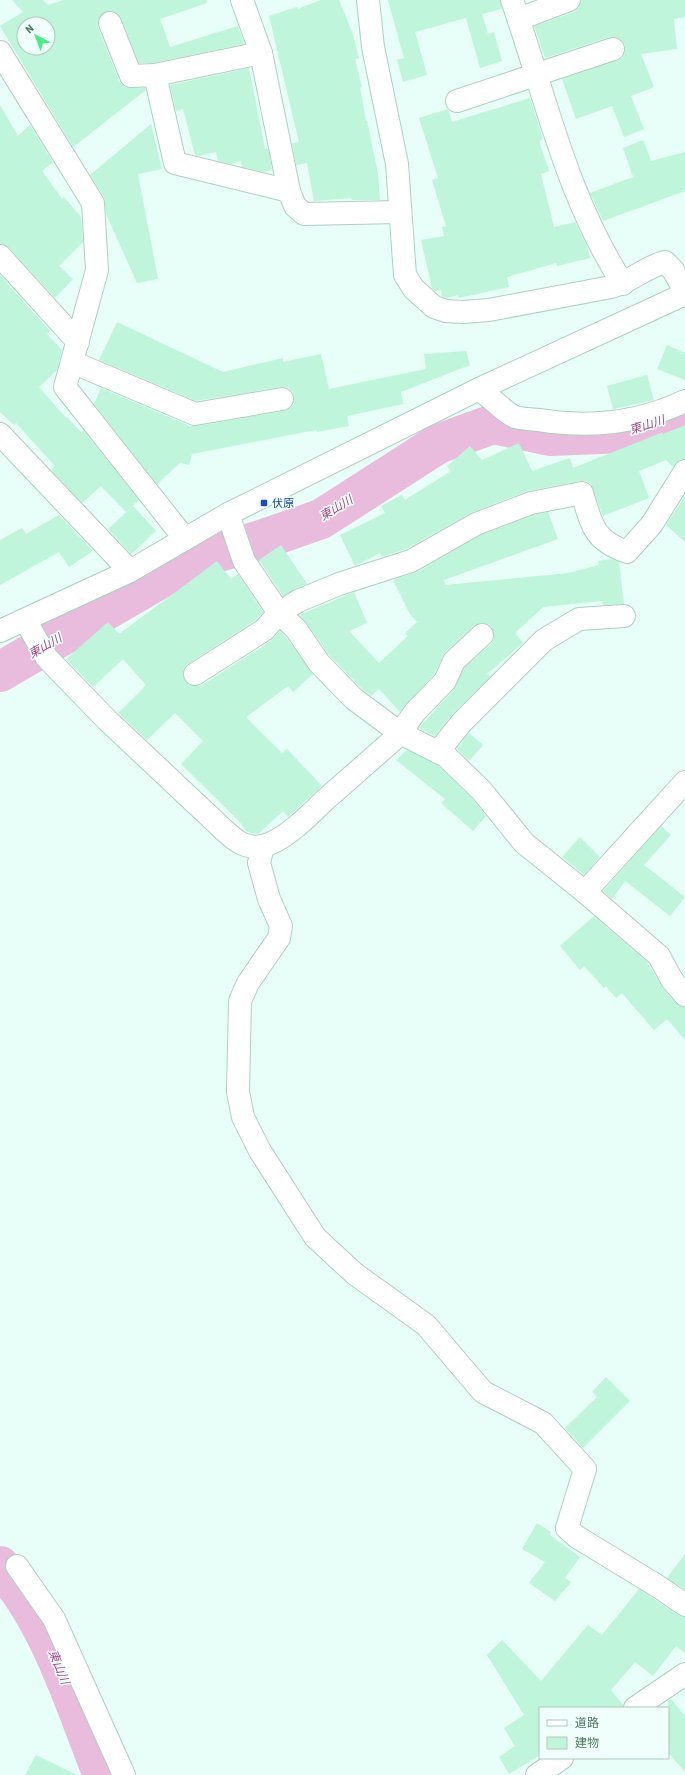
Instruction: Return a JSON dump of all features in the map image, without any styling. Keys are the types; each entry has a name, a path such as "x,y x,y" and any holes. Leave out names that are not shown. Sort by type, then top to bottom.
{"street":[{"path":"242,0 262,53 289,190 295,206 304,214 399,212"},
{"path":"0,631 130,571 228,514 479,388 685,292 673,270 665,262 653,265 623,284 490,310 463,312 446,311 434,307 422,298 405,275 399,212 397,164 373,47 368,0"},
{"path":"569,0 515,9 535,74 576,190 593,230 623,284"},
{"path":"110,22 131,76 155,75 262,53"},
{"path":"457,101 613,49"},
{"path":"0,52 93,203 97,270 65,387 185,539"},
{"path":"155,75 175,163 289,190"},
{"path":"0,256 75,352 195,414 282,399"},
{"path":"479,388 515,416 552,422 594,424 619,422 642,417 685,402"},
{"path":"0,434 130,571"},
{"path":"195,674 264,630 279,613 298,601 339,584 411,561 476,524 531,503 582,493 598,536 610,546 627,552 652,524 682,482"},
{"path":"228,514 244,561 279,613 296,629 319,663 354,699 400,734 446,756 482,790 524,844 585,892 659,956 672,980 685,995"},
{"path":"438,752 462,722 544,640 579,619 624,616"},
{"path":"25,620 47,658 107,720 238,843 247,847 263,846 275,842 297,825 400,734 415,712 445,681 454,662 482,635"},
{"path":"585,892 685,782"},
{"path":"263,846 259,863 268,899 281,926 280,938 248,983 240,1001 238,1092 243,1117 260,1151 315,1237 355,1274 426,1325 483,1392 543,1423 585,1469 567,1528 577,1538 653,1583 685,1605"},
{"path":"17,1566 54,1619 124,1775"},
{"path":"636,1707 685,1674"},
{"path":"537,1775 561,1759"}],"building":[{"path":"12,0 43,0 48,5 64,0 206,0 207,3 160,19 170,47 238,26 244,44 153,63 139,63 121,18 117,13 112,11 105,12 100,16 98,27 119,81 125,87 145,88 146,90 73,147 18,56 56,56 56,16 16,16 23,12"},
{"path":"321,0 339,0 352,32 359,58 355,59 362,87 360,88 366,121 378,174 380,200 352,200 351,198 314,201 307,163 296,165 292,143 299,142 269,16 297,7 298,9"},
{"path":"388,0 500,0 502,9 482,14 488,34 494,32 502,61 480,68 466,18 415,32 427,75 403,82 397,60 404,58"},
{"path":"581,0 685,0 685,17 674,19 677,49 641,54 654,87 631,96 644,129 624,137 612,106 576,119 562,79 622,58 625,52 625,45 621,39 609,37 545,58 534,26 574,12 579,8"},
{"path":"16,16 16,53 0,26"},
{"path":"249,68 265,149 268,148 272,170 263,172 242,167 241,161 231,164 218,161 216,152 199,156 195,155 183,109 176,111 170,85"},
{"path":"530,98 543,139 539,141 549,171 541,174 554,227 575,222 587,246 590,258 557,266 556,263 507,277 509,287 459,298 458,295 447,298 442,297 441,290 435,291 432,288 421,240 444,236 442,227 446,226 432,180 438,178 419,118 448,109 452,122"},
{"path":"0,105 18,136 30,125 53,162 42,171 62,199 64,197 81,217 83,242 59,266 73,279 55,298 9,248 0,244"},
{"path":"151,124 162,169 138,174 158,279 137,283 106,214 104,197 90,175"},
{"path":"643,140 651,161 685,152 685,191 603,221 590,193 633,177 623,148"},
{"path":"0,275 50,331 47,334 62,350 57,370 39,387 66,418 67,417 82,433 83,430 139,500 126,512 101,486 82,503 51,470 55,466 16,423 14,425 0,412"},
{"path":"117,322 223,372 283,358 283,362 321,354 329,389 426,369 424,354 466,351 470,365 401,392 403,404 347,416 349,426 317,432 316,430 192,454 189,465 180,463 157,484 94,404 101,388 190,426 284,411 290,409 294,404 294,396 292,391 287,387 280,387 196,401 99,360"},
{"path":"667,345 685,353 685,380 657,369"},
{"path":"647,375 654,400 613,409 607,386"},
{"path":"685,425 685,459 679,460 673,467 666,460 639,471 649,498 603,516 591,484 586,481 580,481 527,491 470,513 406,549 382,557 380,553 355,566 340,535 385,513 381,506 402,495 405,500 451,471 447,466 470,446 482,460 519,443 532,471 570,458 573,468 663,432 663,434"},
{"path":"685,496 685,542 666,525"},
{"path":"133,506 156,531 131,554 108,529"},
{"path":"548,512 558,539 444,580 445,585 569,573 599,565 598,561 611,559 619,562 624,604 603,605 602,601 543,607 515,633 523,643 487,674 490,677 453,713 435,736 419,728 454,689 464,668 491,644 494,639 494,633 491,626 485,623 479,623 445,652 434,674 400,712 379,689 371,696 363,690 329,655 306,622 299,615 354,592 367,623 349,631 379,663 408,636 405,633 417,622 410,614 393,580 417,572 481,535 534,515"},
{"path":"59,515 93,551 69,567 59,552 0,585 0,540 22,528 26,534"},
{"path":"281,545 307,584 283,596 259,560"},
{"path":"217,561 231,579 238,574 263,612 256,620 188,664 184,668 183,674 185,681 189,685 202,685 271,641 280,631 313,674 293,692 288,686 246,717 282,753 287,749 322,786 288,817 283,811 258,834 247,832 238,820 181,764 203,741 175,713 147,740 118,713 146,685 123,659 93,687 66,659 108,622 119,634"},
{"path":"469,733 483,745 469,761 457,749"},
{"path":"407,750 439,766 473,799 486,816 473,831 441,803 445,799 396,760"},
{"path":"661,826 671,835 644,865 685,897 670,916 625,881 612,899 603,891"},
{"path":"580,837 600,857 584,875 562,857"},
{"path":"594,916 646,961 663,988 676,1003 685,1007 685,1040 667,1019 654,1030 622,993 616,998 606,986 604,988 584,966 580,970 560,946"},
{"path":"606,1377 630,1401 583,1448 565,1428 597,1397 592,1392"},
{"path":"537,1523 551,1532 550,1535 580,1557 565,1578 571,1582 555,1601 529,1583 545,1562 522,1549"},
{"path":"685,1554 685,1590 667,1578"},
{"path":"639,1589 678,1615 685,1617 685,1653 676,1646 653,1676 635,1662 611,1690 623,1707 539,1707 539,1756 509,1774 499,1757 515,1746 504,1728 524,1715 487,1655 502,1640 541,1681 588,1625 602,1635"},
{"path":"671,1699 685,1716 685,1772 669,1753 668,1701"},
{"path":"36,1755 77,1775 25,1775"}],"waterway":[{"name":"東山川","path":"0,672 194,559 261,540 321,519 438,444 493,424 550,436 625,433 685,413"},
{"name":"東山川","path":"0,1566 18,1588 47,1638 72,1694 103,1775"}],"place":[{"name":"伏原","path":"264,503"}]}
